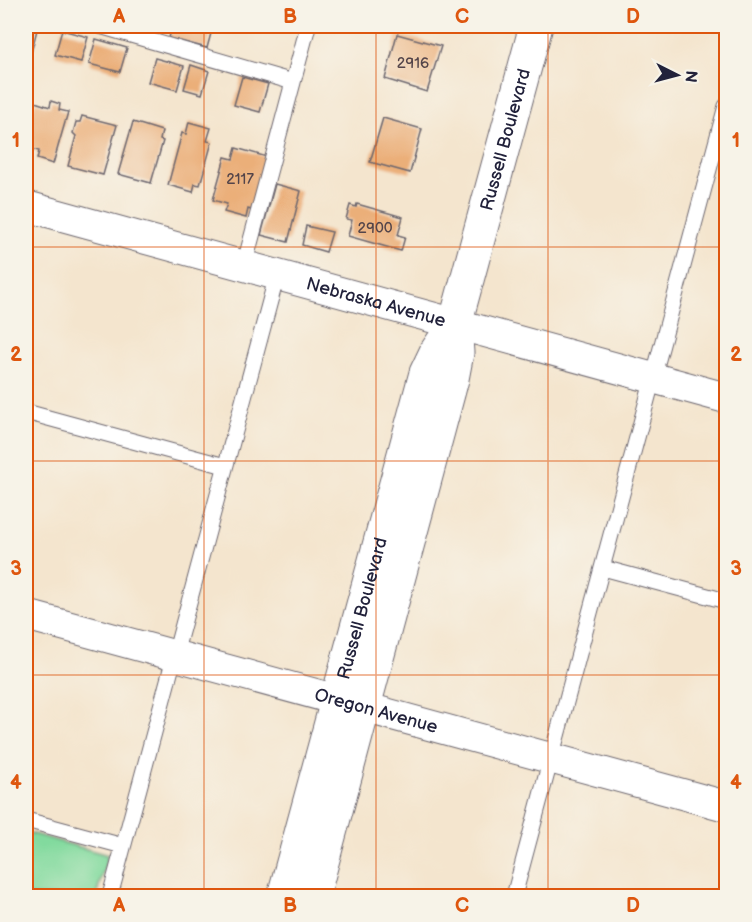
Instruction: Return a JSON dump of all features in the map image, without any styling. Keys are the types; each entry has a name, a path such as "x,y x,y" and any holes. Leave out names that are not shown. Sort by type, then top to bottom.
{"main road":[{"name":"Russell Boulevard","path":"284,897 351,704 452,379 457,353 455,324 536,26"},
{"name":"Russell Boulevard","path":"313,897 351,704"}],"street":[{"name":"Nebraska Avenue","path":"26,206 726,398"},
{"name":"Oregon Avenue","path":"26,615 726,806"}],"lane":[{"path":"100,26 293,82"},
{"path":"244,266 308,26"},
{"path":"514,897 726,106"},
{"path":"110,897 277,275"},
{"path":"26,412 225,466"},
{"path":"603,568 726,601"},
{"path":"26,820 123,846"}],"green space":[{"path":"26,832 108,855 96,896 26,896"}],"building":[{"path":"26,26 38,26 31,53 26,52"},
{"path":"172,26 213,26 207,48 169,38"},
{"path":"62,30 88,37 81,62 55,55"},
{"path":"397,34 441,46 427,92 385,79"},
{"path":"96,39 127,48 120,72 89,64"},
{"path":"155,58 184,66 177,90 148,82"},
{"path":"191,65 209,71 202,94 184,89"},
{"path":"242,77 268,84 260,112 234,105"},
{"path":"51,101 60,104 59,110 68,112 53,164 37,159 39,151 26,148 26,135 35,102 50,107"},
{"path":"82,116 117,125 103,175 68,166 76,136 73,133 76,122 80,122"},
{"path":"383,118 422,129 410,173 370,162"},
{"path":"133,122 162,131 160,140 163,141 151,183 118,174"},
{"path":"189,122 211,128 207,141 212,142 200,185 195,184 193,192 168,185 182,133 186,134"},
{"path":"236,148 267,157 251,210 248,209 246,218 224,212 227,204 213,200 225,157 233,159"},
{"path":"275,184 301,191 288,242 261,235"},
{"path":"357,204 403,217 398,235 405,237 401,251 348,236 352,220 346,219 350,205 356,207"},
{"path":"306,226 332,232 326,252 302,245"}]}
